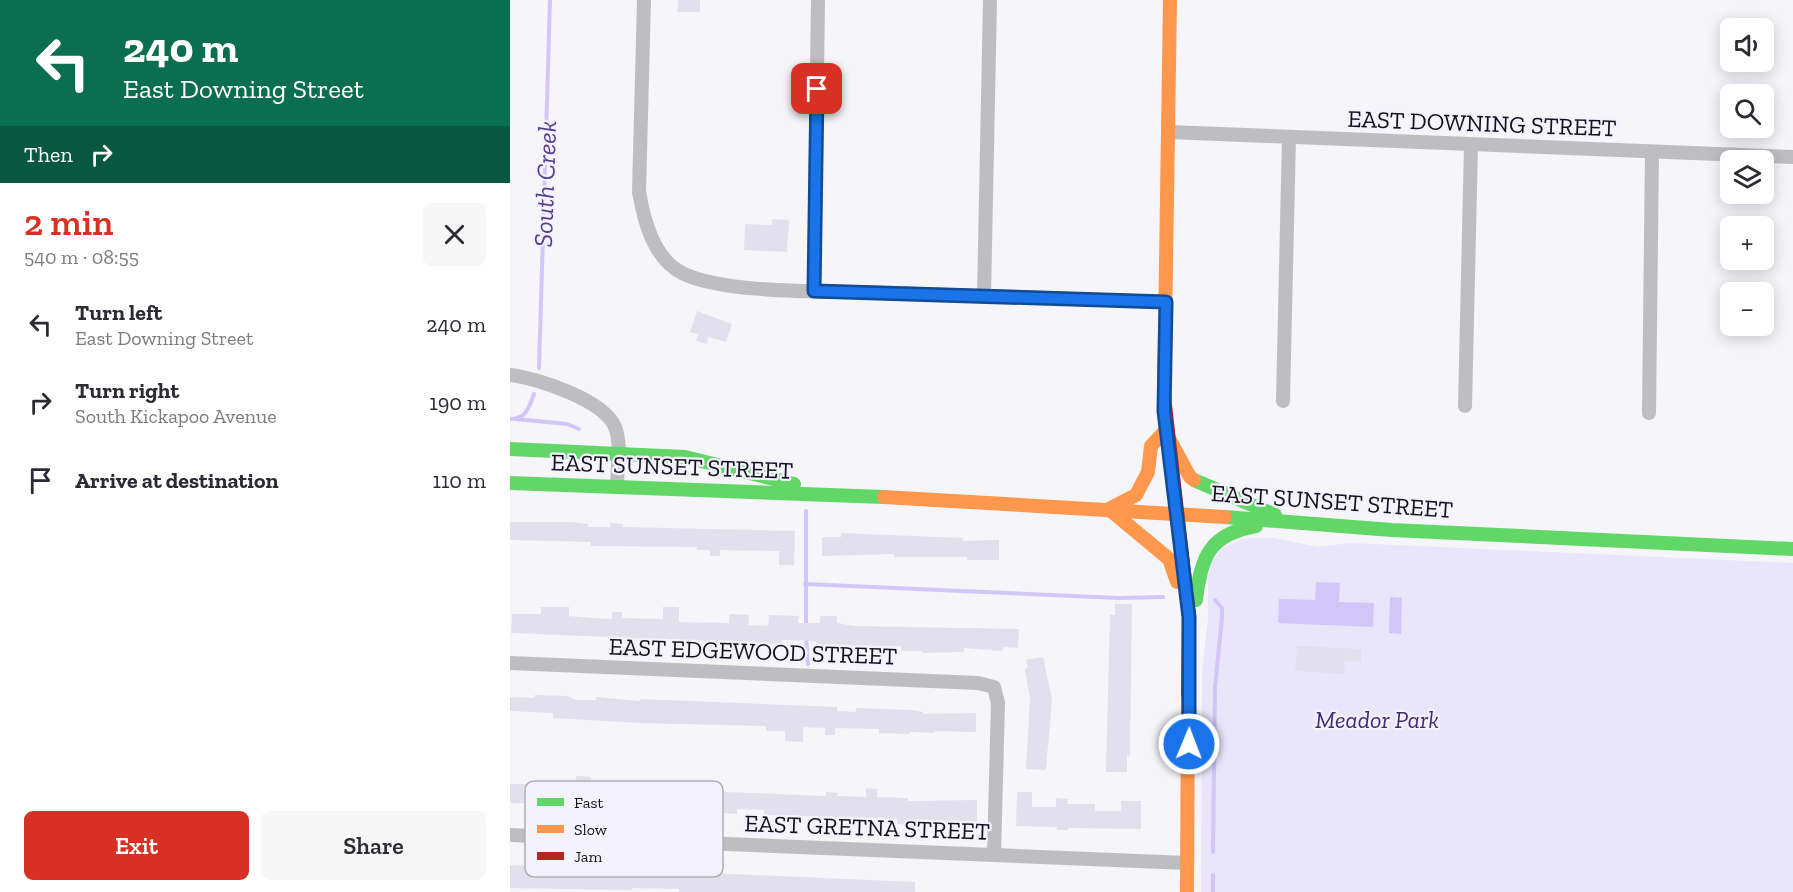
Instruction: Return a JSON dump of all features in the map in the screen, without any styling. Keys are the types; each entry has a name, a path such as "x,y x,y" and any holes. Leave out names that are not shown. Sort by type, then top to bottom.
{"main road":[{"path":"1170,0 1165,431 1190,628 1186,892"},
{"path":"1165,431 1151,446 1148,472 1136,495 1108,509 1169,559 1190,628"},
{"path":"1165,431 1190,477 1211,489 1288,521"},
{"name":"EAST SUNSET STREET","path":"510,449 685,458 831,494"},
{"name":"EAST SUNSET STREET","path":"510,483 831,494 1176,513 1392,530 1793,549"},
{"path":"1190,628 1195,614 1198,575 1205,557 1218,538 1237,528 1288,521"}],"street":[{"path":"644,0 639,192 644,221 655,247 681,272 717,284 814,291 1166,302"},
{"path":"814,291 818,0"},
{"path":"984,296 990,0"},
{"name":"EAST DOWNING STREET","path":"1169,132 1793,157"},
{"path":"1283,401 1289,137"},
{"path":"1465,406 1471,145"},
{"path":"1649,413 1652,152"},
{"path":"510,375 561,389 602,411 615,428 618,453 616,487"},
{"name":"EAST EDGEWOOD STREET","path":"510,663 978,683 994,687 998,703 994,855"},
{"name":"EAST GRETNA STREET","path":"510,835 525,836"},
{"name":"EAST GRETNA STREET","path":"723,844 1187,863"}],"green space":[{"name":"Meador Park","path":"1246,538 1274,538 1318,547 1350,543 1793,563 1793,892 1201,892 1202,672 1208,619 1208,577 1212,561 1224,547"}],"shaded area":[{"path":"1316,582 1340,583 1339,602 1374,603 1373,627 1278,623 1279,599 1315,600"},
{"path":"1390,597 1402,598 1401,634 1389,633"}],"building":[{"path":"678,0 700,0 700,12 677,12"},
{"path":"772,219 789,220 787,252 744,250 745,224 772,225"},
{"path":"697,311 732,324 726,342 708,337 707,344 696,341 698,334 690,332"},
{"path":"510,522 572,522 588,524 588,527 610,527 610,523 623,524 623,527 795,531 794,565 779,565 779,551 720,550 720,556 710,556 710,550 697,550 697,547 591,546 591,542 510,540"},
{"path":"841,533 963,538 963,541 999,540 999,560 967,560 967,557 894,557 894,554 822,556 822,537 841,537"},
{"path":"1115,604 1132,604 1130,756 1127,755 1127,772 1106,772 1110,615 1115,615"},
{"path":"541,607 569,607 569,616 612,619 612,612 622,612 622,618 663,619 663,607 679,607 679,622 729,623 729,614 749,615 748,625 768,626 769,615 799,616 798,623 820,623 820,616 837,616 837,623 854,626 1019,629 1018,648 1003,647 1003,651 964,648 964,652 922,653 922,651 901,651 901,646 882,646 882,649 838,647 816,645 816,641 782,640 782,644 511,633 512,614 541,614"},
{"path":"1297,646 1361,649 1361,662 1345,661 1344,674 1295,671"},
{"path":"1043,657 1052,699 1046,770 1026,769 1030,699 1025,669 1028,668 1026,660"},
{"path":"535,695 567,696 576,700 596,700 596,697 640,701 640,699 837,707 837,711 856,712 856,708 913,710 923,712 923,714 976,713 976,732 935,731 935,733 910,732 910,734 879,733 879,729 835,728 835,735 825,735 825,728 803,727 803,742 785,741 785,731 766,731 766,726 553,718 553,713 510,711 510,697 535,698"},
{"path":"576,776 591,777 591,781 576,781"},
{"path":"510,784 525,784 525,803 510,803"},
{"path":"866,788 877,789 877,797 908,798 908,801 977,800 977,822 897,824 897,819 764,815 764,810 737,809 737,814 723,813 723,792 826,796 826,792 838,793 837,796 866,797"},
{"path":"1017,792 1032,792 1032,807 1056,807 1056,798 1068,799 1067,804 1095,804 1095,811 1121,811 1121,801 1141,801 1141,829 1068,828 1068,830 1057,830 1057,827 1016,826"},
{"path":"510,865 525,866 525,877 723,877 723,874 915,882 915,892 679,892 679,889 510,888"}],"waterway":[{"name":"South Creek","path":"539,368 550,0"},
{"name":"South Creek","path":"510,419 523,415 534,394"},
{"path":"516,419 567,424 579,429"},
{"path":"806,511 806,627"},
{"path":"805,584 1119,598 1163,597"},
{"path":"1213,852 1215,687 1222,618 1222,608 1215,600"},
{"path":"806,638 808,664"},
{"path":"1213,875 1213,892"}],"traffic: fast":[{"path":"510,449 685,457 794,484"},
{"path":"1194,480 1275,515"},
{"path":"510,483 884,497"},
{"path":"1225,517 1392,530 1793,549"},
{"path":"1196,600 1205,559 1218,541 1240,530 1256,526"}],"traffic: slow":[{"path":"1164,396 1170,0"},
{"path":"1177,582 1169,559 1109,509 1136,495 1148,472 1151,446 1165,431 1190,477 1194,480"},
{"path":"884,497 1225,517"},
{"path":"1187,892 1188,694"}],"traffic: jam":[{"path":"1164,396 1189,617 1188,694"}],"route":[{"path":"817,89 814,291 1166,302 1165,431 1189,617 1189,744"}]}
